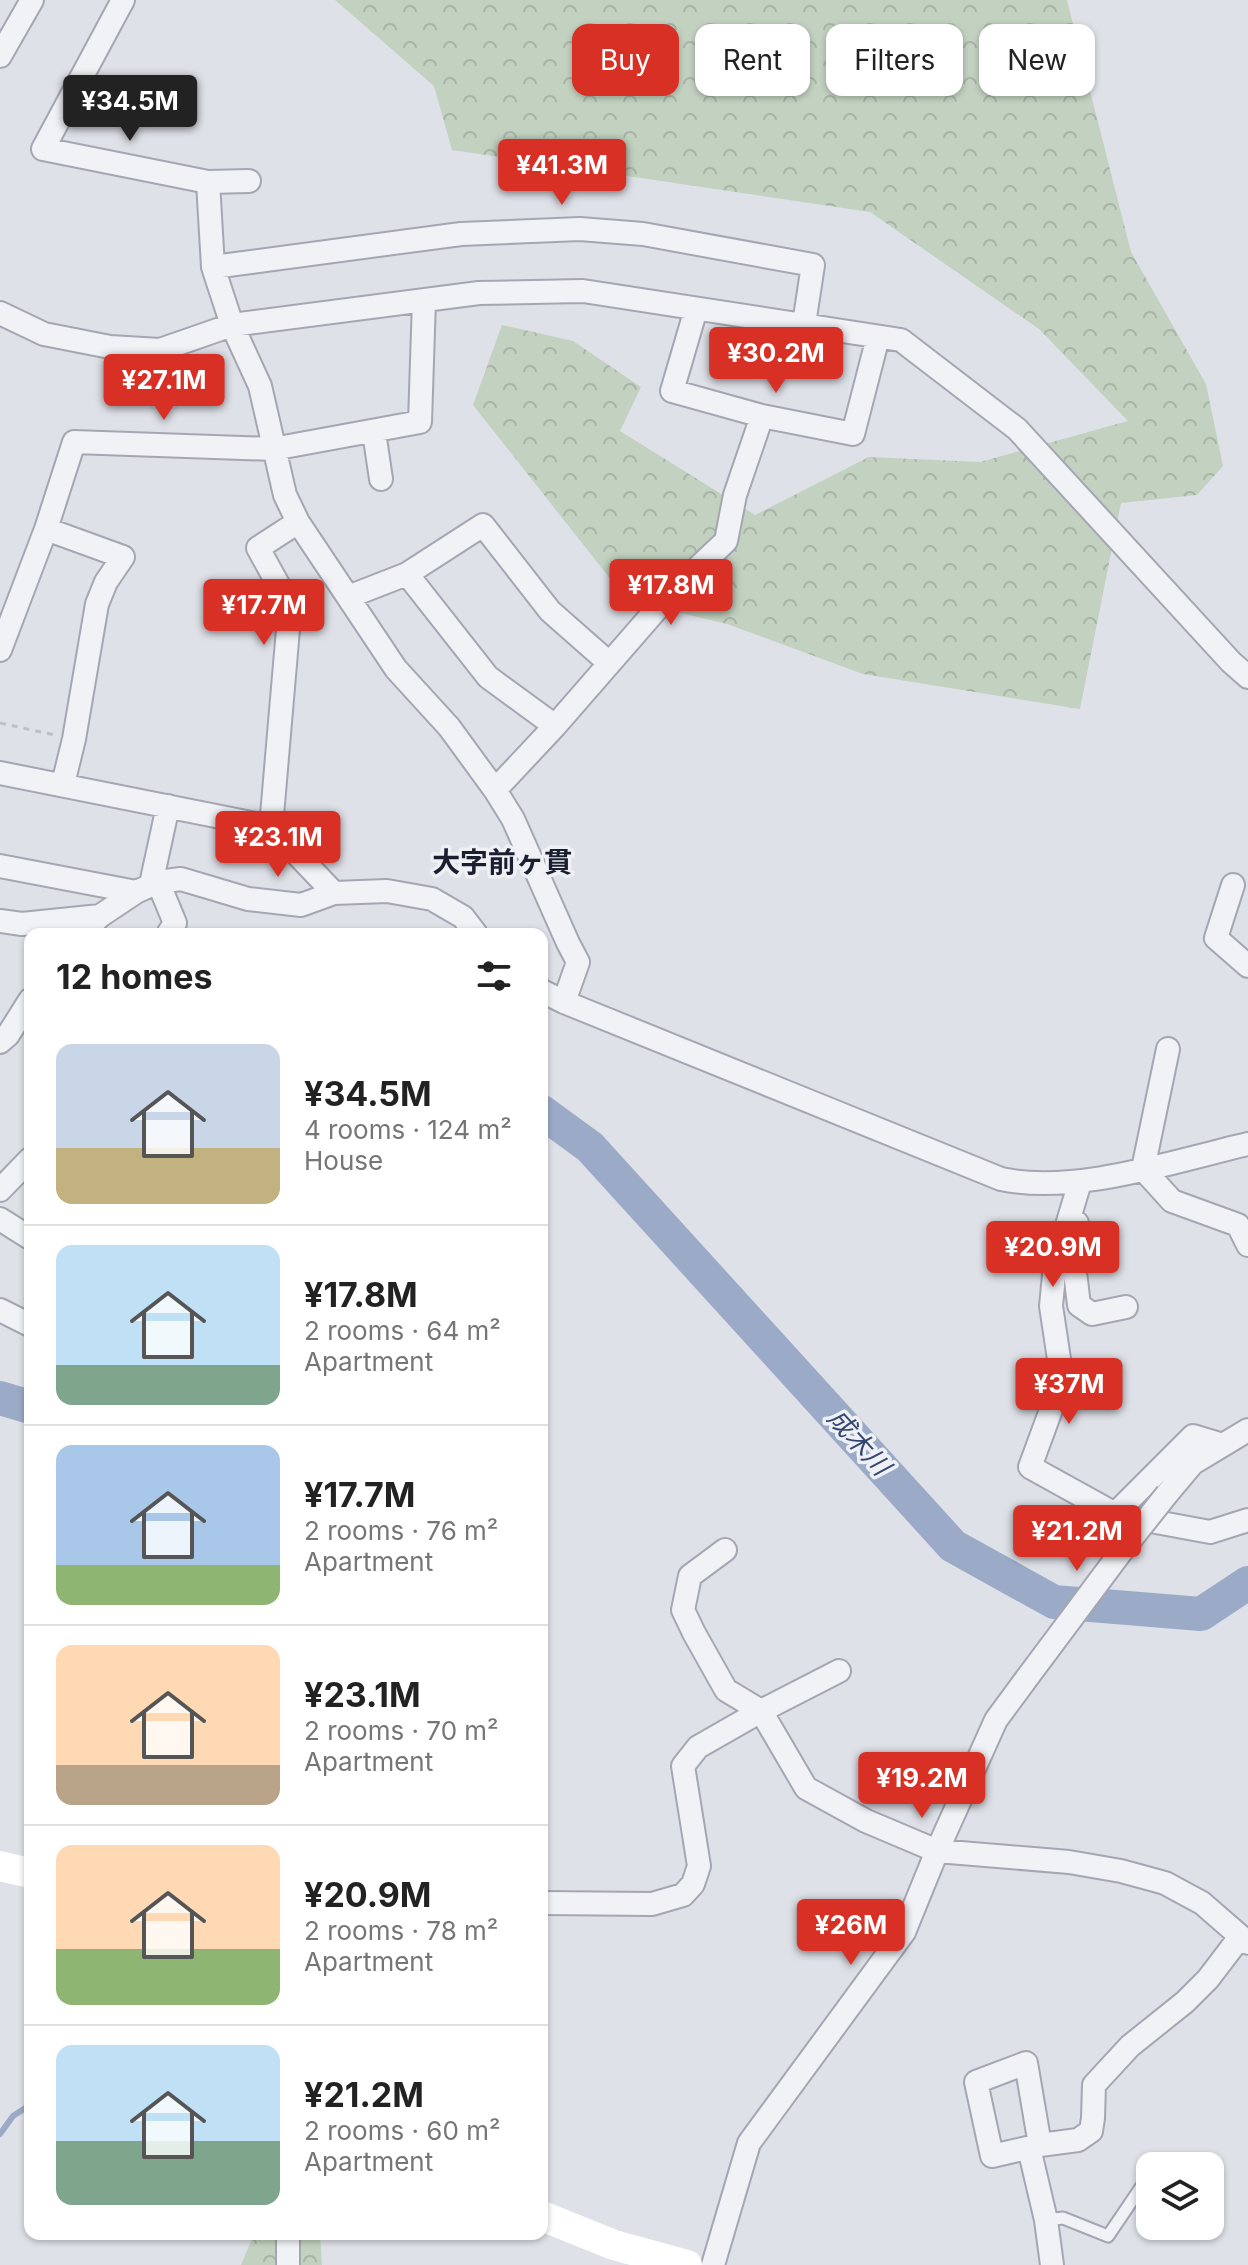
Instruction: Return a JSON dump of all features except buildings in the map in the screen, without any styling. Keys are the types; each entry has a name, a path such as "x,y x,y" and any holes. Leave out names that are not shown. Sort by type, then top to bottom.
{"main road":[{"path":"0,1866 24,1872"},
{"path":"548,2218 614,2245 687,2265"}],"street":[{"path":"0,56 32,0"},
{"path":"123,0 43,149 208,182 249,181"},
{"path":"208,182 213,267 232,325 260,386 285,495 298,522 396,669 449,727 513,819 578,962 564,1002"},
{"path":"213,267 461,234 580,229 643,234 813,265 804,324"},
{"path":"0,313 44,334 110,347 160,350 232,325 479,293 583,291 901,340 1017,429 1248,677"},
{"path":"0,650 46,529 74,442 273,449 420,422 424,300"},
{"path":"696,309 672,391 762,416 853,434 878,337"},
{"path":"495,790 669,595 726,541 735,495 762,416"},
{"path":"374,432 381,479"},
{"path":"271,827 290,606 258,548 298,522"},
{"path":"348,597 407,574 483,525 550,611 609,663"},
{"path":"46,529 123,557 106,582 97,604 74,739 63,784"},
{"path":"407,574 488,677 555,726"},
{"path":"0,773 271,827 334,893"},
{"path":"149,886 168,806"},
{"path":"0,866 149,886 175,923 172,928"},
{"path":"88,928 100,916 149,886 181,879 248,899 301,905 334,893 387,891 432,899 463,917 471,928"},
{"path":"1233,885 1216,938 1248,966"},
{"path":"0,921 22,924 100,916"},
{"path":"548,994 1001,1179 1080,1182 1248,1144"},
{"path":"0,1042 24,1010"},
{"path":"1143,1169 1168,1049"},
{"path":"0,1190 24,1165"},
{"path":"1143,1169 1172,1201 1238,1225 1248,1245"},
{"path":"1080,1182 1074,1264 1079,1305 1092,1314 1126,1307"},
{"path":"1080,1182 1053,1279 1051,1306 1059,1359 1059,1388 1030,1467 1115,1514 1210,1532 1248,1520"},
{"path":"0,1219 24,1234"},
{"path":"0,1310 24,1319"},
{"path":"713,2265 749,2143 904,1932 996,1720 1124,1548 1193,1463 1248,1430"},
{"path":"1115,1514 1193,1436 1223,1445"},
{"path":"725,1550 690,1576 683,1610 726,1690 761,1711 806,1788 866,1821 937,1851 1069,1862 1165,1883 1202,1903 1244,1940 1185,2002 1130,2046 1094,2085 1091,2131 1078,2140 1034,2146 1052,2265"},
{"path":"548,1903 652,1904 683,1895 693,1884 699,1866 683,1766 698,1747 839,1671"},
{"path":"288,2240 288,2265"}],"lane":[{"path":"1046,2220 1063,2218 1108,2236 1136,2195"}],"path":[{"path":"0,723 74,739"}],"green space":[{"path":"335,0 1067,0 1073,24 979,24 979,96 1091,96 1131,252 1206,384 1223,466 1197,495 1121,503 1080,709 863,674 727,624 627,600 473,405 502,325 573,341 641,387 620,431 755,515 869,457 980,462 1128,421 1039,329 870,212 452,150 434,86"},
{"path":"251,2240 320,2240 322,2265 241,2265"}],"waterway":[{"name":"成木川","path":"548,1116 590,1147 953,1546 1054,1602 1201,1614 1248,1583"},
{"name":"成木川","path":"0,1398 24,1405"},
{"path":"0,2134 13,2116 24,2109"}],"district":[{"name":"大字前ヶ貫","path":"502,862"}]}
